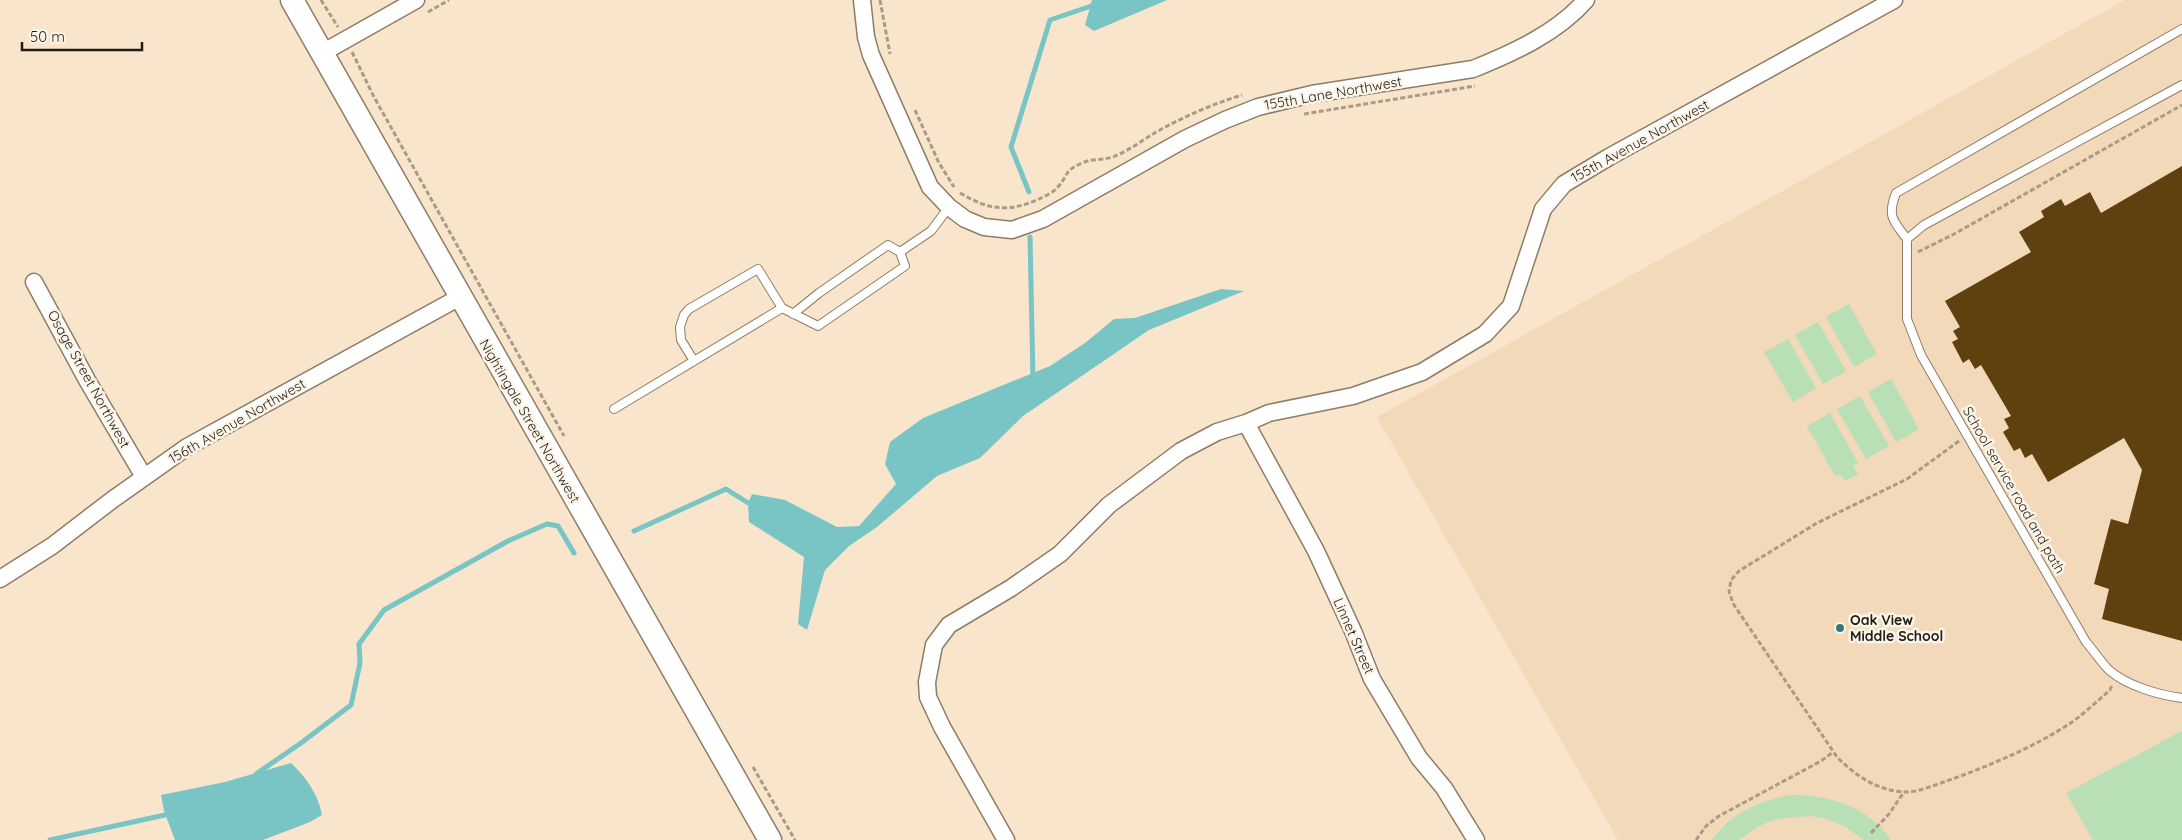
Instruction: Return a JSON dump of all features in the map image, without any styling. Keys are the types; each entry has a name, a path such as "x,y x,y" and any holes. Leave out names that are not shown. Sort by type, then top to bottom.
{"street":[{"name":"Nightingale Street Northwest","path":"292,0 770,840"},
{"path":"322,53 416,0"},
{"path":"862,0 866,37 871,55 930,187 949,207"},
{"name":"155th Lane Northwest","path":"949,207 965,219 984,227 1012,230 1043,219 1185,139 1258,106 1312,94 1473,69 1497,59 1562,22 1586,0"},
{"name":"155th Avenue Northwest","path":"1006,840 942,727 928,697 926,682 934,645 949,625 1010,588 1060,554 1109,505 1142,478 1181,451 1210,435 1246,424 1269,413 1353,396 1422,372 1485,334 1511,306 1543,209 1564,184 1609,157 1894,0"},
{"name":"Osage Street Northwest","path":"34,282 144,477"},
{"name":"156th Avenue Northwest","path":"0,579 52,546 187,447 460,297"},
{"name":"Linnet Street","path":"1246,424 1316,551 1353,631 1372,679 1419,758 1444,788 1476,840"}],"lane":[{"path":"2182,29 1896,193 1891,206 1892,220 1906,239 1924,225 2182,85"},
{"path":"900,252 931,231 949,207"},
{"name":"School service road and path","path":"1906,239 1907,319 1921,355 2086,642 2109,670 2139,687 2166,696 2182,698"},
{"path":"694,361 682,340 680,327 689,309 758,269 782,308 793,314 818,326 906,266 900,252 888,244 793,314"},
{"path":"614,409 782,308"}],"path":[{"path":"321,0 338,27"},
{"path":"880,0 888,49 892,60"},
{"path":"354,55 374,96 566,440"},
{"path":"912,103 939,163 949,181 959,193 978,204 995,208 1013,208 1044,197 1058,187 1068,171 1076,165 1089,159 1113,157 1191,114 1220,101 1245,94"},
{"path":"1906,258 1956,233 2182,105"},
{"path":"1968,435 1907,479 1817,523 1739,571 1731,580 1729,592 1734,605 1833,752 1853,773 1880,787 1904,792 1927,788 1956,778 2038,743 2068,725 2110,690 2117,674"},
{"path":"1696,840 1706,826 1719,816 1821,761 1833,752"},
{"path":"752,766 795,840"},
{"path":"1871,833 1889,814 1904,792"}],"shaded area":[{"name":"Oak View Middle School","path":"2125,0 2182,0 2182,840 1618,840 1377,417"}],"green space":[{"path":"1849,304 1877,354 1854,367 1826,317"},
{"path":"1818,322 1846,371 1823,384 1795,335"},
{"path":"1788,339 1816,388 1793,402 1764,352"},
{"path":"1891,379 1919,429 1896,442 1868,392"},
{"path":"1860,396 1889,446 1866,459 1837,409"},
{"path":"1830,413 1858,463 1853,466 1858,474 1845,481 1840,474 1835,476 1807,426"},
{"path":"2182,731 2182,840 2093,840 2066,793"},
{"path":"1790,795 1819,797 1846,805 1871,819 1891,840 1864,840 1844,826 1827,819 1811,816 1776,819 1759,826 1739,840 1712,840 1737,815 1757,805"}],"water":[{"path":"1092,0 1167,0 1094,31 1085,25"},
{"path":"1221,289 1244,291 1149,330 1023,416 980,458 937,476 877,527 849,546 825,570 807,630 798,624 804,557 749,522 748,503 752,494 785,500 837,527 859,526 896,484 885,464 890,442 923,418 1050,366 1085,343 1114,319 1135,318"},
{"path":"291,763 311,786 318,800 322,815 310,822 263,840 175,840 164,811 161,795 225,782"}],"building":[{"path":"2182,166 2182,641 2102,619 2109,589 2094,584 2111,519 2128,524 2142,470 2124,438 2048,482 2032,454 2025,458 2020,448 2014,451 2003,432 2009,428 2004,419 2011,416 1981,365 1975,369 1969,359 1963,363 1952,342 1958,339 1953,331 1960,327 1945,301 2031,252 2019,232 2044,217 2041,211 2061,199 2065,206 2090,192 2101,213"}],"waterway":[{"path":"1029,192 1011,147 1050,20 1100,3 1103,0"},
{"path":"1030,237 1033,379"},
{"path":"634,531 726,489 753,506"},
{"path":"256,774 351,705 360,663 359,644 384,610 508,541 547,524 558,526 574,553"},
{"path":"50,840 165,815"}],"place":[{"name":"Oak View Middle School","path":"1840,628"}]}
